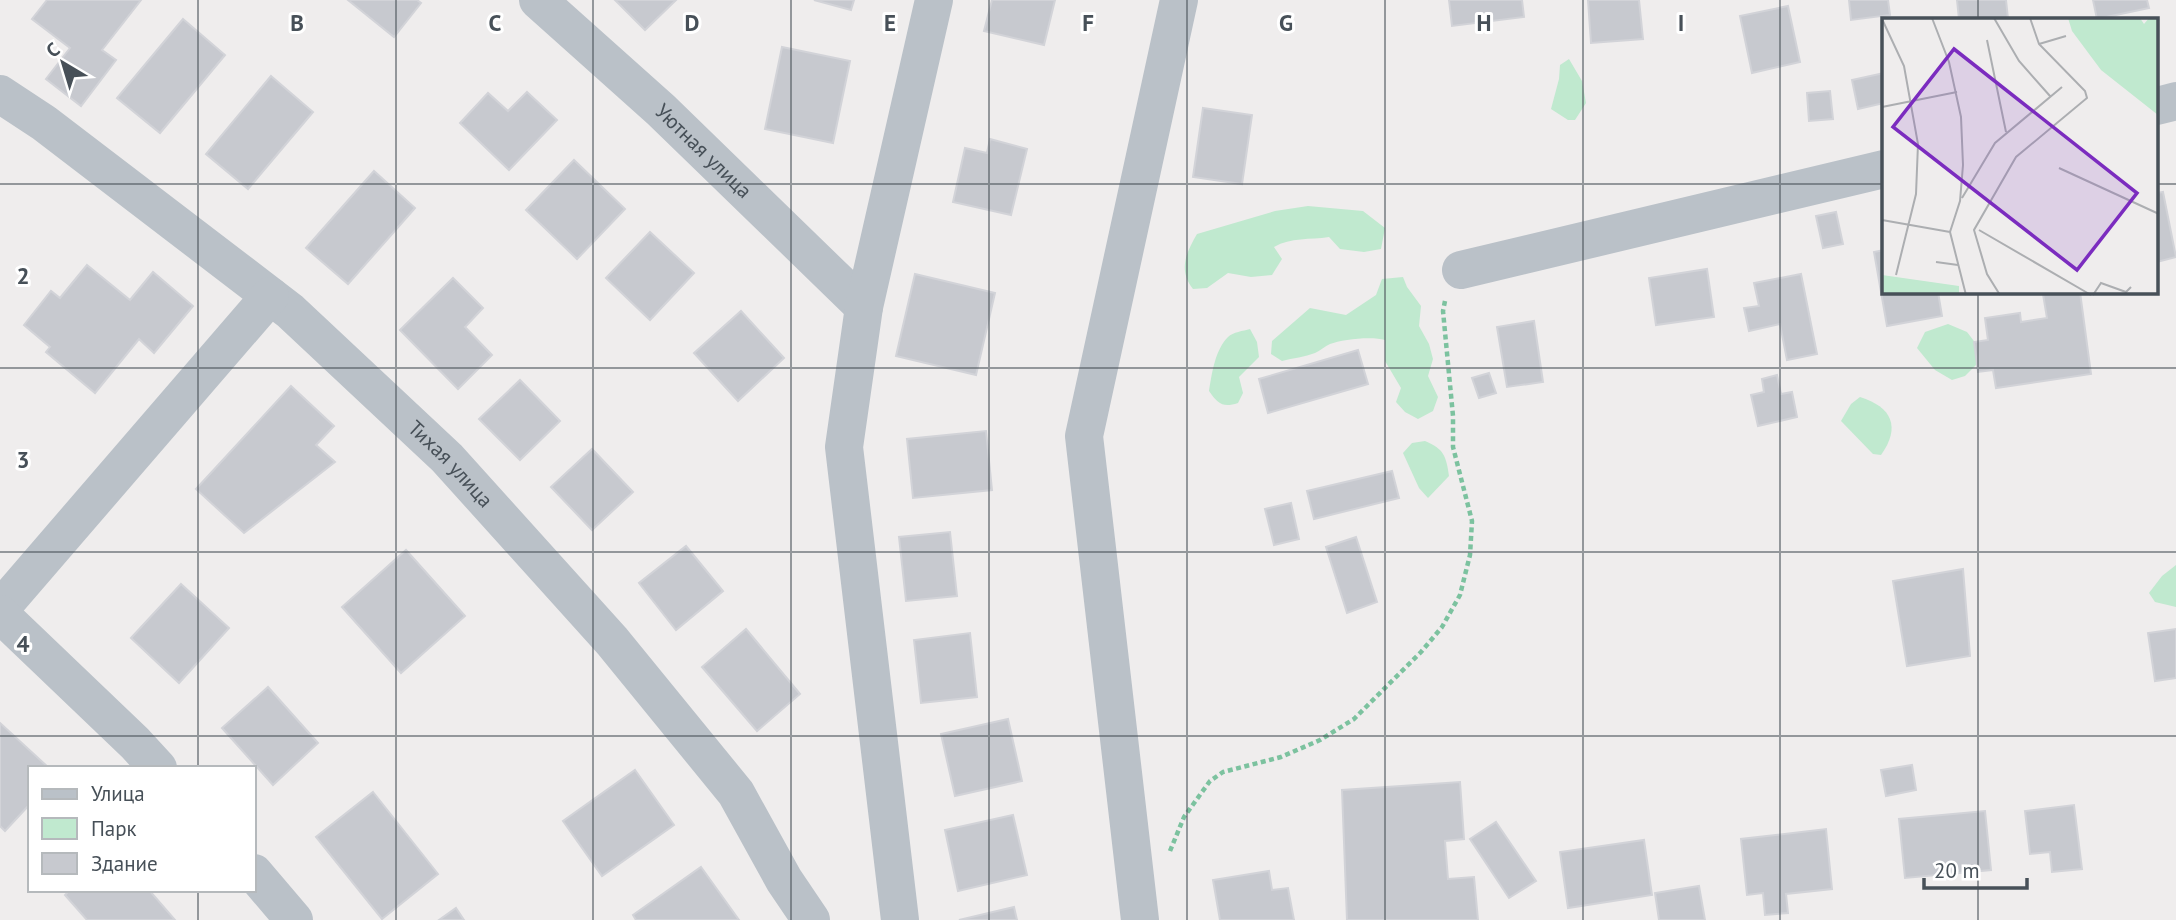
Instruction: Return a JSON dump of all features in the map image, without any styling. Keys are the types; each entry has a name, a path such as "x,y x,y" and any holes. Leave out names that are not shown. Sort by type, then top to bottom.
{"street":[{"name":"Уютная улица","path":"538,0 661,110 864,307"},
{"path":"900,920 844,447 864,307 934,0"},
{"path":"1140,920 1084,436 1179,0"},
{"name":"Тихая улица","path":"0,94 44,123 290,311 447,458 611,641 736,793 784,880 811,920"},
{"path":"2158,106 2176,101"},
{"path":"1461,270 1882,169"},
{"path":"0,609 270,296"},
{"path":"0,614 156,766"},
{"path":"256,875 294,920"}],"path":[{"path":"1167,857 1184,817 1210,781 1223,772 1281,757 1320,740 1354,719 1421,652 1442,627 1460,595 1470,555 1472,521 1453,447 1453,416 1443,311 1447,290 1461,270"}],"green space":[{"path":"1569,59 1582,81 1586,103 1575,120 1568,120 1551,109 1560,65"},
{"path":"1308,206 1363,211 1385,228 1381,249 1364,252 1340,249 1329,237 1301,239 1274,247 1282,259 1272,275 1251,277 1228,273 1207,288 1193,289 1188,282 1185,262 1197,234 1275,211"},
{"path":"1403,277 1421,306 1419,326 1429,344 1433,359 1428,376 1438,397 1433,411 1418,419 1405,412 1396,402 1401,388 1385,361 1385,340 1365,338 1342,341 1311,354 1282,361 1271,354 1272,341 1310,308 1346,315 1376,295 1382,279"},
{"path":"1948,324 1967,332 1977,345 1976,365 1965,376 1952,380 1935,370 1917,348 1925,332"},
{"path":"1250,329 1257,342 1259,357 1239,377 1243,393 1238,403 1221,404 1209,391 1217,355 1230,335"},
{"path":"1860,397 1880,406 1890,419 1891,436 1881,455 1873,454 1841,421 1851,404"},
{"path":"1425,441 1443,454 1449,476 1428,498 1419,488 1403,453 1412,443"},
{"path":"2176,565 2176,607 2155,602 2149,593 2162,576"}],"building":[{"path":"47,0 141,0 102,50 116,60 81,106 46,79 70,48 32,19"},
{"path":"348,0 417,0 421,3 394,37"},
{"path":"615,0 676,0 645,30"},
{"path":"814,0 854,0 851,10"},
{"path":"992,0 1055,0 1044,45 984,31"},
{"path":"1449,0 1522,0 1524,17 1452,26"},
{"path":"1588,0 1639,0 1643,39 1591,43"},
{"path":"1849,0 1888,0 1890,15 1851,20"},
{"path":"1957,0 2006,0 2008,18 1959,18"},
{"path":"2093,0 2147,0 2149,8 2097,18"},
{"path":"1788,6 1800,62 1752,73 1740,16"},
{"path":"183,19 225,55 160,133 117,98"},
{"path":"782,47 850,61 833,143 765,129"},
{"path":"1882,73 1882,103 1858,109 1852,80"},
{"path":"271,76 313,112 248,189 206,154"},
{"path":"1830,91 1833,119 1809,121 1807,93"},
{"path":"527,92 557,120 509,170 460,123 488,93 508,111"},
{"path":"1203,108 1252,115 1242,184 1193,177"},
{"path":"990,139 1027,149 1011,215 953,202 965,148 987,153"},
{"path":"574,160 625,209 577,259 526,210"},
{"path":"374,171 415,208 348,284 306,248"},
{"path":"2163,192 2176,257 2158,262 2158,193"},
{"path":"1836,212 1843,244 1823,248 1816,216"},
{"path":"650,232 694,273 650,320 606,278"},
{"path":"1882,250 1882,294 1938,294 1942,316 1887,326 1874,252"},
{"path":"87,265 130,300 153,272 193,306 154,353 139,339 95,393 46,352 50,347 24,325 51,291 60,298"},
{"path":"1707,269 1714,317 1656,325 1649,278"},
{"path":"915,274 995,293 976,375 896,356"},
{"path":"1801,274 1817,354 1787,360 1780,324 1749,331 1744,308 1759,306 1754,283"},
{"path":"453,278 483,308 465,327 492,355 458,389 400,330"},
{"path":"2043,294 2080,294 2091,374 1996,388 1993,370 1978,372 1974,342 1988,340 1985,318 2020,313 2021,322 2047,318"},
{"path":"741,311 784,358 738,401 694,353"},
{"path":"1534,321 1543,382 1507,387 1497,327"},
{"path":"1358,350 1368,384 1268,413 1259,379"},
{"path":"1489,373 1496,393 1479,398 1472,378"},
{"path":"1777,375 1781,394 1792,392 1797,417 1758,426 1751,395 1764,392 1762,379"},
{"path":"520,380 560,421 520,460 479,419"},
{"path":"291,386 334,426 316,445 335,462 244,533 196,489"},
{"path":"986,431 992,490 913,498 907,439"},
{"path":"592,449 633,492 592,530 551,487"},
{"path":"1392,471 1399,498 1314,519 1307,491"},
{"path":"1291,503 1299,539 1274,545 1265,509"},
{"path":"950,532 957,596 906,601 899,537"},
{"path":"1356,537 1377,602 1347,613 1326,547"},
{"path":"686,546 723,591 676,630 639,583"},
{"path":"406,550 465,616 401,673 342,607"},
{"path":"1963,569 1970,656 1907,666 1893,581"},
{"path":"181,584 229,628 179,683 131,638"},
{"path":"746,629 800,694 757,731 702,667"},
{"path":"2176,629 2176,678 2155,681 2148,633"},
{"path":"970,633 977,697 921,703 914,640"},
{"path":"268,687 318,743 273,785 222,728"},
{"path":"1008,719 1022,781 955,796 941,734"},
{"path":"0,723 47,766 28,766 28,806 5,831 0,826"},
{"path":"1912,765 1916,790 1886,796 1881,770"},
{"path":"635,770 674,825 602,876 563,821"},
{"path":"1460,782 1464,839 1445,841 1448,879 1474,877 1478,920 1347,920 1342,790"},
{"path":"373,792 438,874 382,919 316,837"},
{"path":"2074,805 2082,869 2052,872 2050,852 2030,854 2025,811"},
{"path":"1985,811 1991,870 1905,878 1899,819"},
{"path":"1013,815 1027,875 958,891 945,830"},
{"path":"1496,822 1536,881 1509,898 1470,839"},
{"path":"1826,829 1832,889 1786,894 1788,913 1765,915 1763,893 1747,895 1741,839"},
{"path":"1644,840 1652,895 1568,908 1560,852"},
{"path":"701,867 739,920 636,920 633,915"},
{"path":"1269,871 1272,890 1288,888 1294,920 1220,920 1213,880"},
{"path":"1699,886 1705,920 1659,920 1655,893"},
{"path":"68,892 151,892 175,920 87,920 65,895"},
{"path":"1014,907 1017,920 959,920"},
{"path":"456,908 464,920 439,920"}]}
